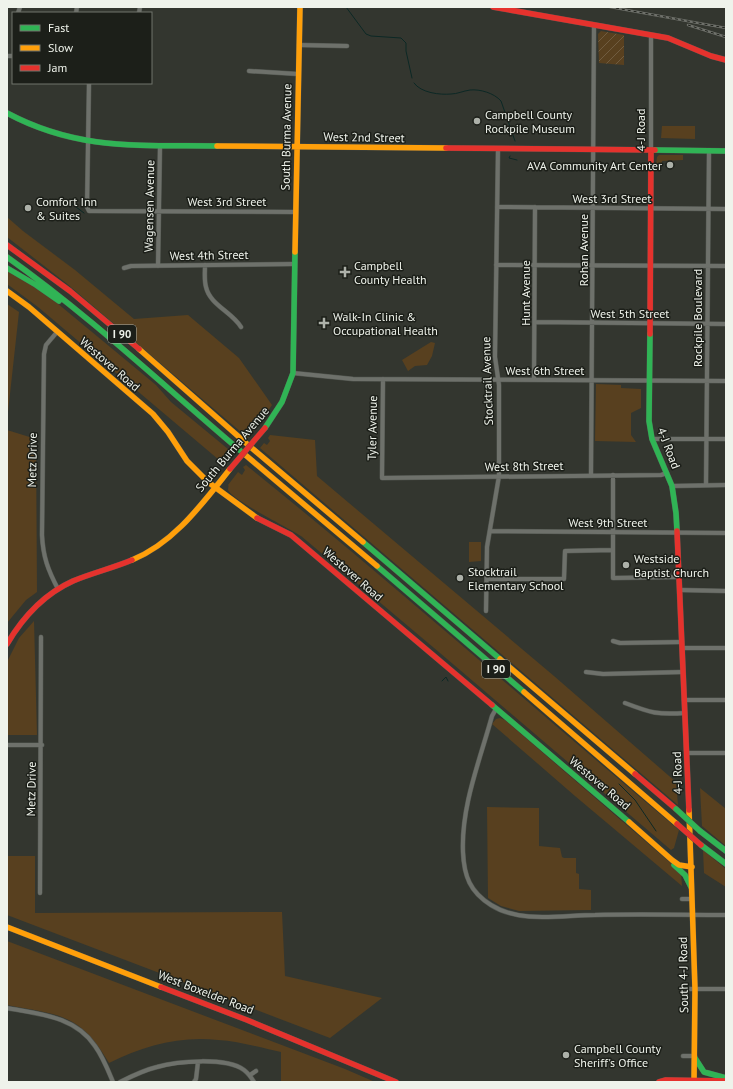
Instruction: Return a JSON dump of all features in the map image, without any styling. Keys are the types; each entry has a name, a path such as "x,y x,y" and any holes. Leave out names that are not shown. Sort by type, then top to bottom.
{"main road":[{"name":"South Burma Avenue","path":"7,644 23,620 32,610 58,589 138,558 170,537 215,488 265,428 278,412 284,399 293,373 300,7"},
{"path":"493,7 674,40 708,55 726,60"},
{"name":"West 2nd Street","path":"7,113 37,128 66,138 122,145 726,151"},
{"name":"4-J Road","path":"651,150 649,421 652,439 672,486 675,505 692,867"},
{"name":"I 90","path":"7,240 132,342 231,430 397,570 700,831 726,851"},
{"name":"I 90","path":"7,245 55,279"},
{"name":"I 90","path":"7,257 45,284 117,344 701,845 726,864"},
{"name":"I 90","path":"7,268 36,285 117,344"},
{"name":"Westover Road","path":"7,291 28,307 153,414 168,432 187,460 215,488 253,516 290,535 640,831 672,860 679,865 692,867"},
{"path":"672,860 673,864 685,875 692,888"},
{"name":"South 4-J Road","path":"692,867 695,989 694,1081"},
{"name":"West Boxelder Road","path":"7,927 247,1020 396,1082"},
{"path":"695,1056 704,1072 726,1079"},
{"path":"659,1082 666,1080 694,1081 726,1079"}],"street":[{"name":"Rohan Avenue","path":"591,475 594,25"},
{"name":"4-J Road","path":"651,35 651,150"},
{"path":"299,45 347,46"},
{"path":"249,71 298,74"},
{"path":"89,84 89,142"},
{"name":"West 3rd Street","path":"89,142 87,207 89,210 159,212 295,212"},
{"name":"Wagensen Avenue","path":"158,266 160,146"},
{"name":"Stocktrail Avenue","path":"486,611 487,547 499,476 498,380 495,357 498,149"},
{"name":"Rockpile Boulevard","path":"706,485 709,151"},
{"name":"West 3rd Street","path":"497,207 726,209"},
{"name":"Hunt Avenue","path":"534,380 535,207"},
{"name":"West 4th Street","path":"124,268 132,266 294,264"},
{"path":"496,264 726,266"},
{"path":"205,265 206,288 209,294 212,299 237,320 241,327"},
{"name":"West 5th Street","path":"535,322 726,324"},
{"name":"Metz Drive","path":"57,332 46,345 44,354 42,535 44,558 47,568 58,589"},
{"name":"West 6th Street","path":"293,373 353,379 726,381"},
{"name":"Tyler Avenue","path":"382,379 382,478"},
{"path":"652,439 726,439"},
{"name":"West 8th Street","path":"382,478 667,473"},
{"path":"613,475 613,578 679,577"},
{"path":"672,486 726,485"},
{"name":"West 9th Street","path":"490,531 726,533"},
{"path":"487,579 564,579 565,551 612,550"},
{"path":"680,590 726,591"},
{"name":"Metz Drive","path":"40,893 42,745 41,637"},
{"path":"613,641 620,643 726,648"},
{"path":"586,672 603,674 683,672"},
{"path":"684,700 726,700"},
{"path":"626,703 658,714 685,713"},
{"path":"496,709 492,716 472,784 464,825 463,852 465,867 471,888 492,906 509,913 523,916 726,915"},
{"path":"7,745 42,745"},
{"path":"687,753 726,753"},
{"path":"682,899 692,898"},
{"path":"683,989 726,989"},
{"path":"7,1008 54,1017 68,1022 79,1029 95,1045 113,1082"},
{"path":"683,1056 695,1056"},
{"path":"120,1082 157,1066 174,1062 229,1064 244,1070 250,1075 254,1082"},
{"path":"194,1082 196,1079 198,1062"},
{"path":"250,1075 256,1071"}],"shaded area":[{"path":"601,31 624,35 624,65 599,63 598,34"},
{"path":"662,126 695,126 695,139 661,138"},
{"path":"659,155 683,155 683,160 662,161 662,165 656,164 657,157"},
{"path":"7,217 23,231 75,270 134,319 188,315 239,358 272,405 248,438 66,283 7,237"},
{"path":"7,271 57,303 156,385 171,402 234,454 231,458 225,455 222,457 227,463 225,465 38,307 7,284"},
{"path":"7,304 19,312 7,421"},
{"path":"431,342 435,343 432,356 427,365 415,366 408,371 402,360"},
{"path":"596,384 621,385 621,388 641,389 641,408 631,413 631,435 636,442 595,441"},
{"path":"7,430 36,439 37,592 26,600 7,623"},
{"path":"270,435 315,440 317,476 554,676 676,782 678,805 260,448 264,443 267,445 270,441 268,438"},
{"path":"246,465 409,600 679,830 674,848 671,850 301,536 232,495 228,490 228,485 238,472 242,475 245,470 243,467"},
{"path":"469,542 481,542 481,561 469,562"},
{"path":"34,621 37,735 7,735 7,662 19,638"},
{"path":"500,718 505,720 681,872 682,886 492,724 496,719"},
{"path":"700,788 726,809 726,846 702,826"},
{"path":"487,807 539,808 539,846 560,848 562,857 576,858 576,873 579,874 579,889 591,890 591,910 519,911 501,906 488,898"},
{"path":"703,850 726,869 726,887 704,873"},
{"path":"7,856 35,856 35,913 282,912 285,976 382,998 330,1038 7,915"},
{"path":"7,941 345,1069 375,1082 281,1082 281,1052 242,1043 218,1040 203,1039 175,1041 148,1047 109,1063 88,1034 78,1025 67,1019 41,1011 7,1005"}],"waterway":[{"path":"346,7 366,34 371,36 401,38 406,43 406,51 412,78"},
{"path":"414,83 421,89 436,94 453,94 467,90 474,90 487,92 495,96 501,101 515,141"},
{"path":"510,156 509,158 517,160"},
{"path":"54,204 72,204 84,213"},
{"path":"442,681 446,677 448,681"},
{"path":"619,784 635,800 656,831"}],"railway":[{"path":"610,7 726,28"},
{"path":"688,25 726,37"}],"traffic: fast":[{"path":"7,113 33,125 59,134 84,140 135,145 217,146"},
{"path":"655,150 726,151"},
{"path":"265,428 282,402 293,373 295,252"},
{"path":"7,257 68,303 243,453"},
{"path":"7,268 59,301"},
{"path":"650,334 649,421 652,439 672,486 677,531"},
{"path":"363,542 500,659"},
{"path":"377,566 524,692"},
{"path":"492,705 629,822"},
{"path":"676,809 700,831"},
{"path":"700,831 726,851"},
{"path":"701,845 726,864"},
{"path":"674,865 685,875 691,887"},
{"path":"695,1058 704,1072 726,1078"}],"traffic: slow":[{"path":"295,252 300,7"},
{"path":"217,146 446,148"},
{"path":"7,291 29,307 153,414 168,432 187,461 208,482 257,518"},
{"path":"139,349 247,444 363,542"},
{"path":"243,453 377,566"},
{"path":"132,560 147,553 174,533 198,509 230,469"},
{"path":"500,659 635,774"},
{"path":"524,692 677,824"},
{"path":"689,810 695,989 694,1082"},
{"path":"629,822 672,860 679,865 692,867"},
{"path":"7,927 161,987"}],"traffic: jam":[{"path":"493,7 668,38 711,56 726,60"},
{"path":"446,148 655,150"},
{"path":"650,334 651,150"},
{"path":"7,245 70,291 139,349"},
{"path":"230,469 265,428"},
{"path":"257,518 291,535 492,705"},
{"path":"677,531 689,810"},
{"path":"7,644 13,634 35,607 62,586 88,575 132,560"},
{"path":"635,774 676,809"},
{"path":"677,824 701,845"},
{"path":"161,987 247,1020 396,1082"},
{"path":"659,1082 666,1080 726,1081"}],"place":[{"name":"Campbell County Rockpile Museum","path":"477,121"},
{"name":"AVA Community Art Center","path":"670,165"},
{"name":"Comfort Inn & Suites","path":"28,208"},
{"name":"Campbell County Health","path":"345,272"},
{"name":"Walk-In Clinic & Occupational Health","path":"324,323"},
{"name":"Westside Baptist Church","path":"626,565"},
{"name":"Stocktrail Elementary School","path":"460,578"},
{"name":"Campbell County Sheriff's Office","path":"566,1055"}]}
